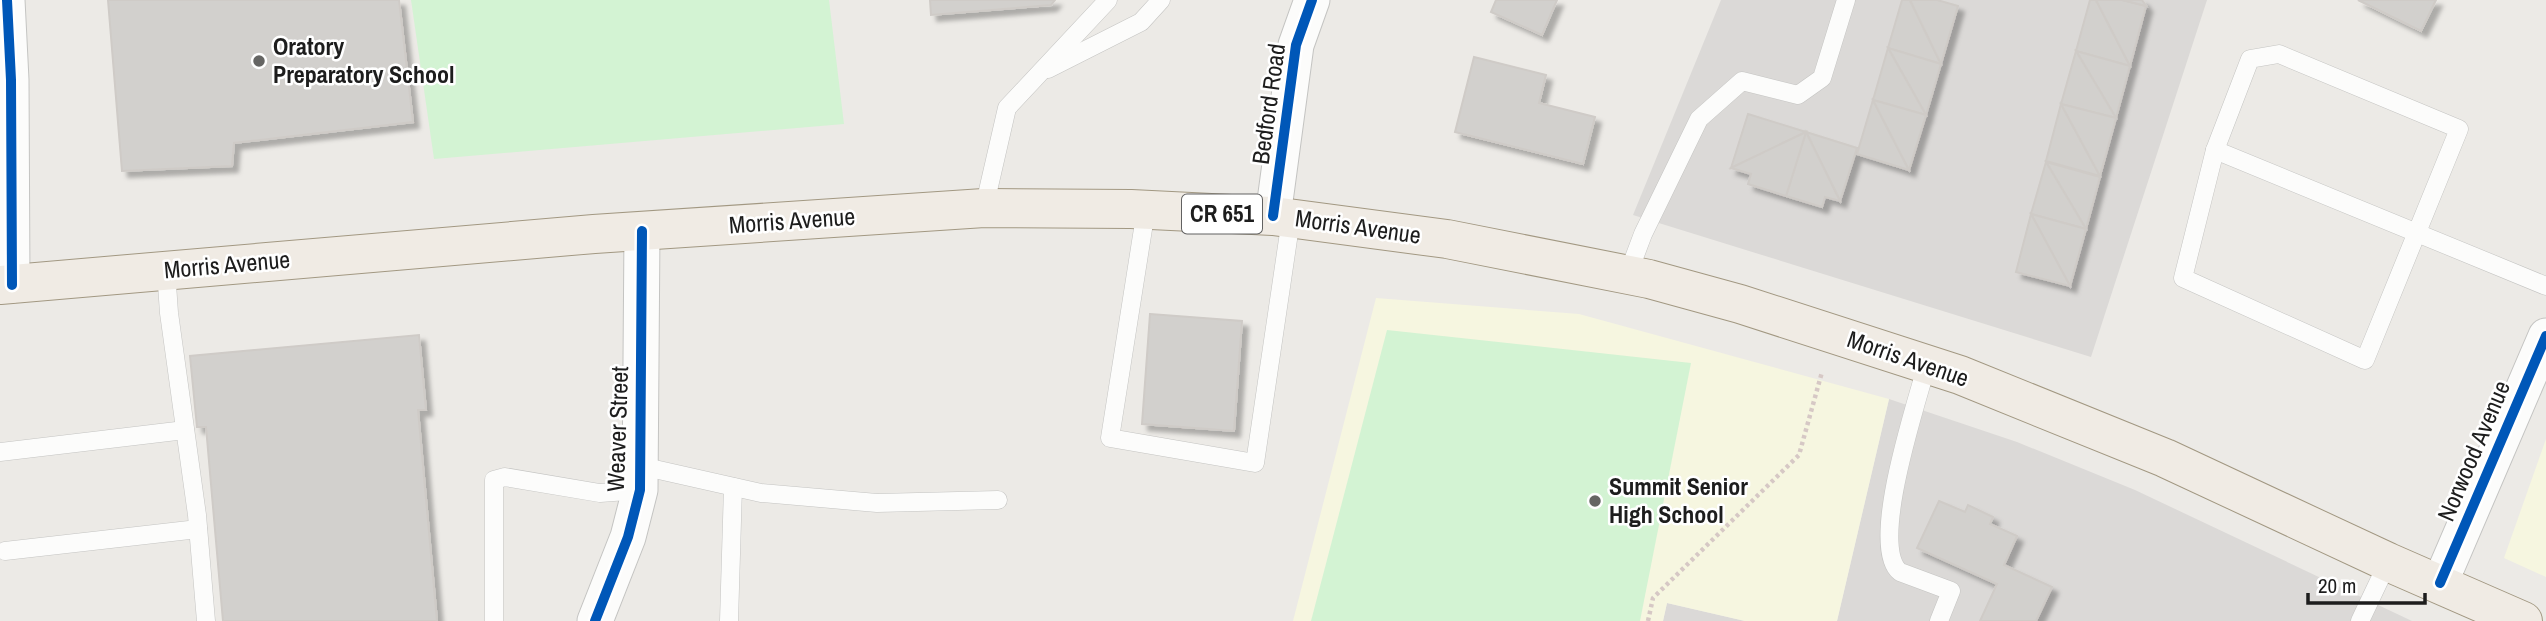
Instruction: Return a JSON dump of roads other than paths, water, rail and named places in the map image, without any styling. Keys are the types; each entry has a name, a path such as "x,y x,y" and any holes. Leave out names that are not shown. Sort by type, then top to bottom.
{"main road":[{"name":"Morris Avenue","path":"6,285 642,231 984,208 1146,210 1282,217 1447,239 1628,274 1740,304 1960,375 2165,458 2388,562 2523,621"}],"street":[{"path":"6,285 7,0"},
{"name":"Bedford Road","path":"1282,217 1296,45 1312,0"},
{"name":"Weaver Street","path":"595,621 628,537 640,478 642,231"},
{"name":"Norwood Avenue","path":"2440,583 2546,336"}],"lane":[{"path":"984,208 1007,108 1108,0"},
{"path":"1036,75 1141,22 1161,0"},
{"path":"1628,274 1643,234 1699,119 1742,81 1798,95 1822,78 1846,0"},
{"path":"2279,54 2459,129 2365,360 2183,278 2215,150 2250,59 2279,54"},
{"path":"2215,150 2546,286"},
{"path":"1146,210 1110,438 1255,463 1278,300 1282,217"},
{"path":"166,270 169,313 198,529 206,621"},
{"path":"1927,364 1889,512 1890,555 1894,567 1900,572 1951,591 1939,621"},
{"path":"0,452 185,430"},
{"path":"494,621 494,480 505,477 600,493 640,478 733,487 761,493 877,503 998,500"},
{"path":"729,621 733,487"},
{"path":"5,551 198,529"},
{"path":"2361,621 2388,562"}],"place":[{"name":"Oratory Preparatory School","path":"259,61"},
{"name":"Summit Senior High School","path":"1595,501"}]}
